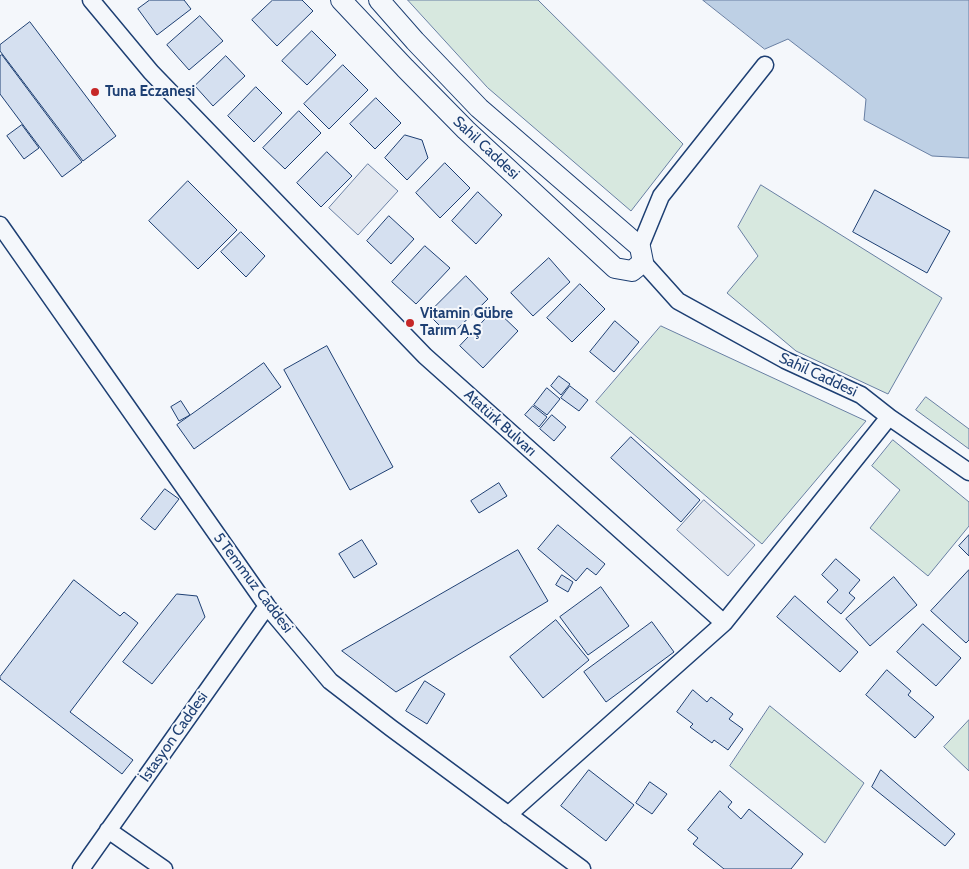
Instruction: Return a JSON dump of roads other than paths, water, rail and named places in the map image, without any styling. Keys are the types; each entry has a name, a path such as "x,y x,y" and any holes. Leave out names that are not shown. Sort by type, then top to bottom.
{"street":[{"name":"Atatürk Bulvarı","path":"91,0 151,72 425,356 724,623"},
{"name":"Sahil Caddesi","path":"341,0 466,130 615,268 632,271 642,255"},
{"name":"Sahil Caddesi","path":"379,0 479,108 642,255 678,301 785,360 861,395 889,417 969,472"},
{"path":"642,255 661,196 765,65"},
{"name":"5 Temmuz Caddesi","path":"0,225 267,606 330,681 508,815 573,867"},
{"path":"508,815 724,623 889,417"},
{"name":"İstasyon Caddesi","path":"81,869 267,606"},
{"path":"108,830 164,869"}],"water":[{"path":"703,0 969,0 969,158 932,156 864,120 866,99 788,39 765,49"}],"place":[{"name":"Tuna Eczanesi","path":"95,92"},
{"name":"Vitamin Gübre Tarım A.Ş","path":"410,323"}]}
